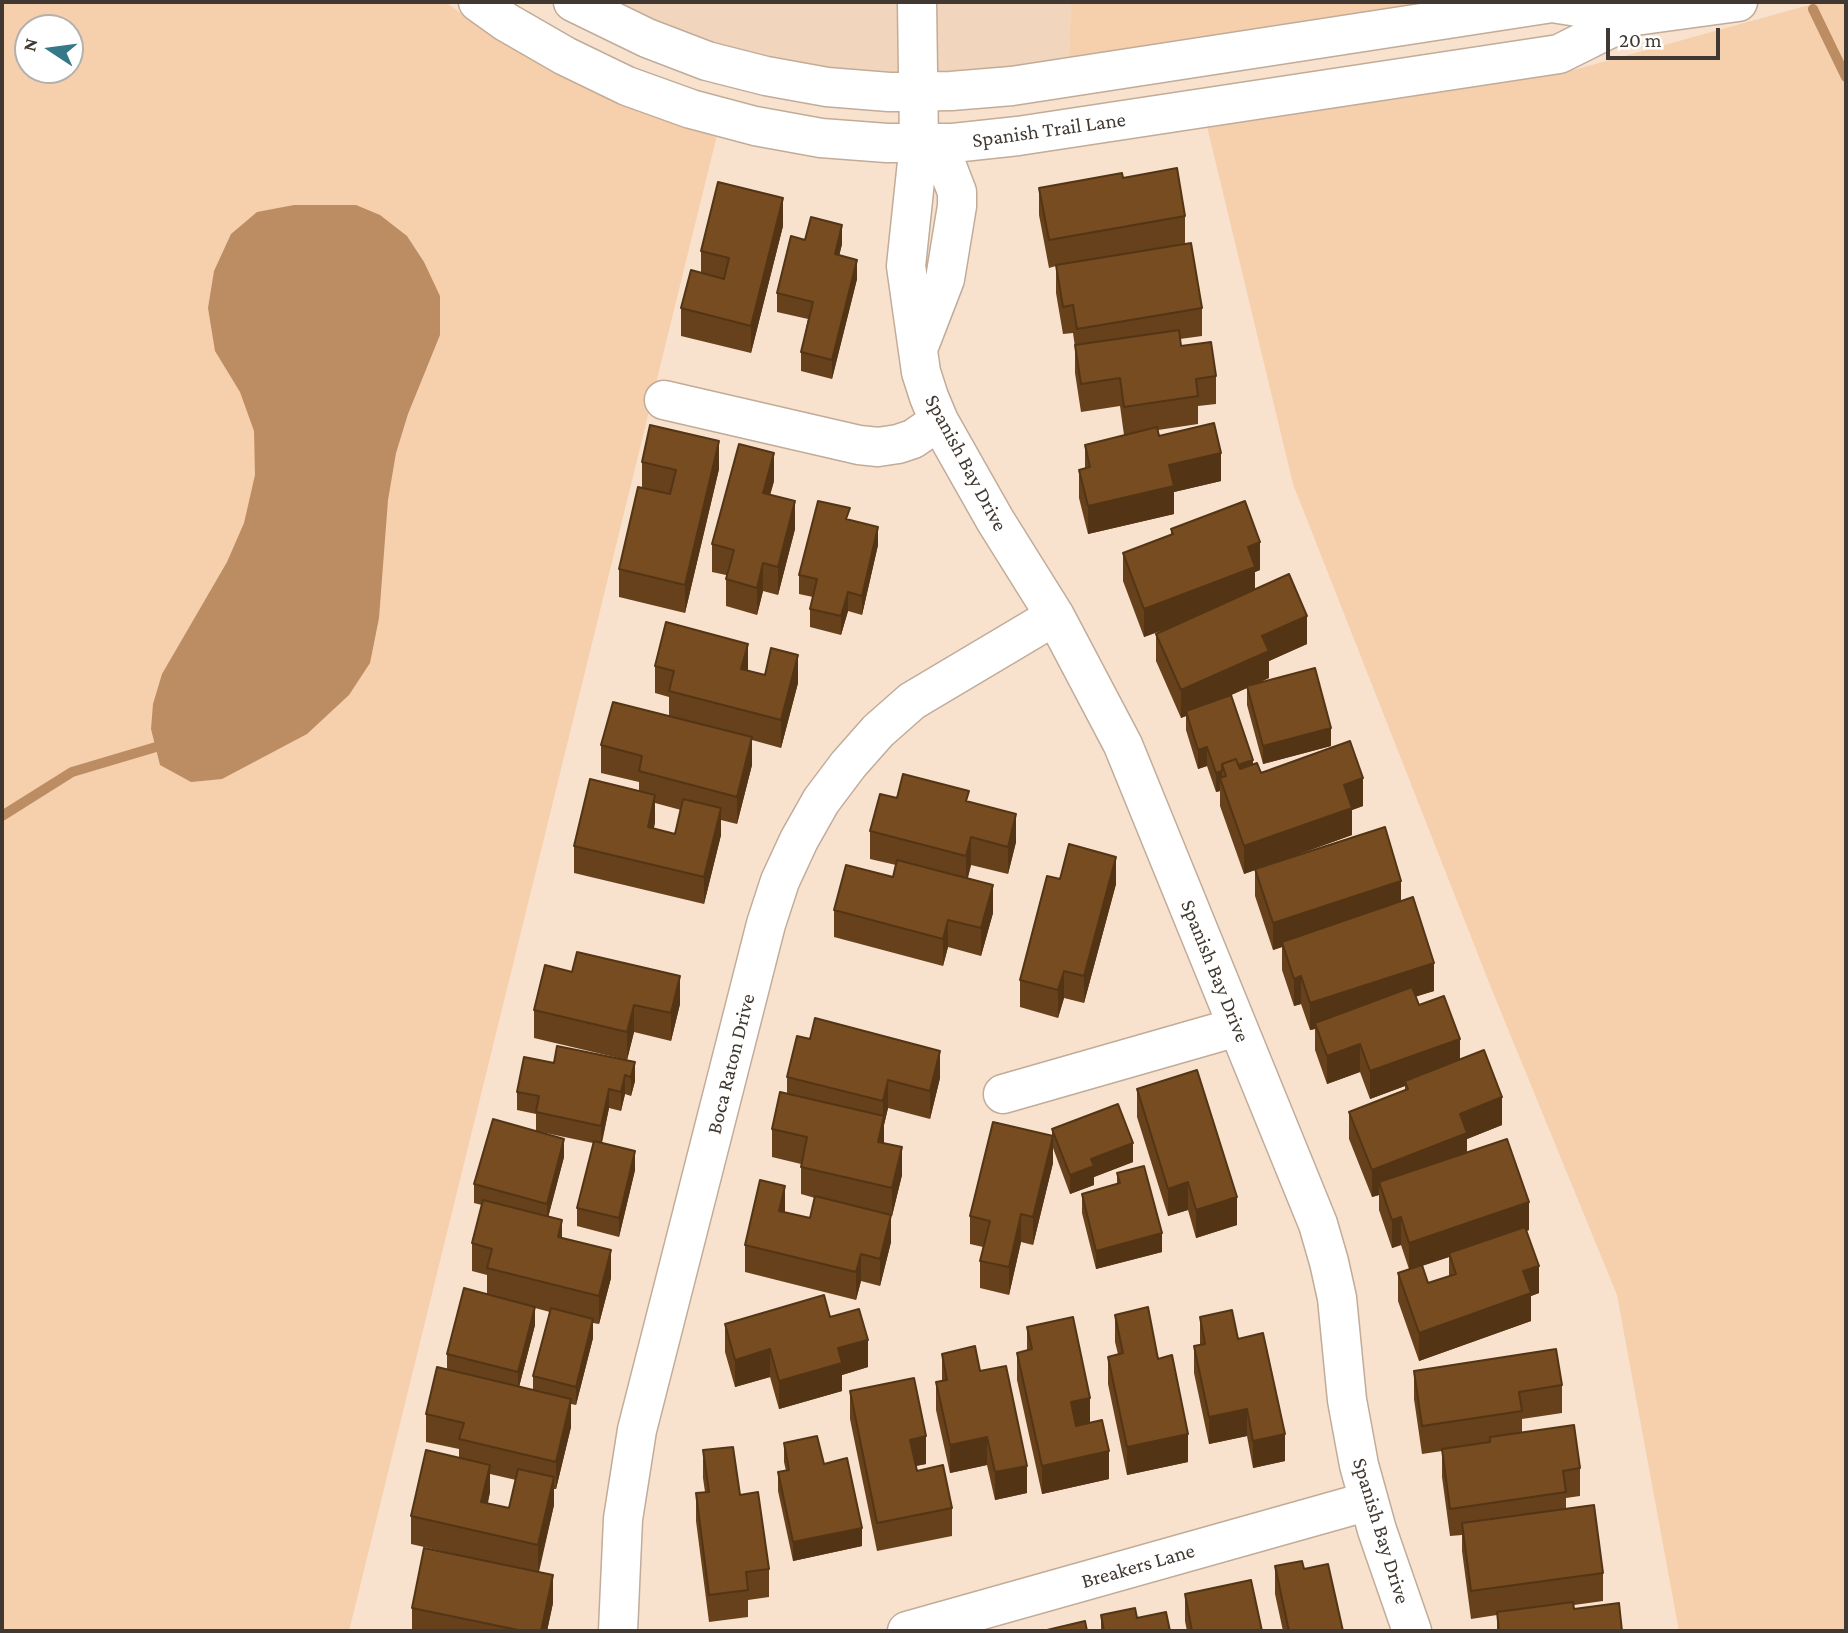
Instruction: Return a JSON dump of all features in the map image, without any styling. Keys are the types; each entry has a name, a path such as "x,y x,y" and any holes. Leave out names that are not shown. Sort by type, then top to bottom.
{"street":[{"name":"Spanish Trail Lane","path":"478,2 506,22 565,56 627,86 691,109 755,126 821,138 887,143 953,143 1018,136 1559,54 1635,16"},
{"name":"Spanish Trail Lane","path":"573,2 647,38 706,61 827,87 889,92 1012,86 1552,3 1635,16 1738,2"},
{"path":"917,2 919,143"},
{"name":"Spanish Bay Drive","path":"919,143 934,152 947,166 957,192 945,279 918,349 921,372 939,421 995,520 1055,617 1124,745 1318,1224 1337,1298 1347,1400 1359,1465 1412,1631"},
{"path":"664,400 859,445 878,447 913,439 939,421"},
{"name":"Boca Raton Drive","path":"618,1631 623,1519 637,1430 766,924 780,881 821,801 878,731 912,701 1055,617"},
{"path":"1003,1094 1237,1027"},
{"name":"Breakers Lane","path":"907,1631 1369,1501"}],"shaded area":[{"path":"2,2 445,2 496,38 556,74 619,104 685,128 718,131 349,1631 2,1631"},
{"path":"609,2 1071,2 1069,60 1010,68 889,75 829,70 712,45"},
{"path":"1071,2 1449,2 1069,60"},
{"path":"1820,2 1846,2 1846,1631 1679,1631 1617,1295 1492,990 1293,484 1206,122 1563,73"},
{"path":"294,205 356,205 380,215 407,236 424,262 440,296 440,335 408,414 396,453 388,500 379,618 370,663 349,695 307,734 222,779 191,782 160,765 151,729 153,704 162,674 227,562 244,523 255,475 254,431 240,392 215,351 208,308 214,271 231,234 257,212"}],"building":[{"path":"1177,168 1185,216 1049,240 1039,188 1122,173 1123,178"},
{"path":"718,182 783,198 751,326 681,308 691,270 724,279 729,258 701,251"},
{"path":"811,217 842,225 835,254 857,260 832,360 801,352 813,302 777,293 791,236 805,240"},
{"path":"1191,243 1202,308 1077,329 1073,305 1063,307 1056,265"},
{"path":"1179,330 1181,346 1211,342 1216,376 1196,379 1198,396 1124,407 1120,378 1081,384 1075,345"},
{"path":"1214,423 1221,453 1169,465 1174,486 1088,506 1079,470 1090,467 1085,445 1157,427 1159,436"},
{"path":"650,425 719,441 685,585 619,569 638,487 670,494 676,470 642,462"},
{"path":"739,444 774,453 763,493 795,501 778,567 763,563 757,588 726,579 734,550 712,544"},
{"path":"818,501 850,508 846,519 878,527 862,596 848,592 841,616 810,609 817,579 799,575"},
{"path":"1245,501 1260,542 1248,547 1255,567 1144,609 1123,553 1173,534 1171,529"},
{"path":"1289,574 1307,616 1262,636 1269,651 1181,690 1156,634"},
{"path":"666,622 748,644 741,669 765,675 771,648 798,655 781,720 669,691 674,671 655,666"},
{"path":"1315,668 1331,728 1263,746 1247,686"},
{"path":"1231,695 1253,760 1238,765 1236,759 1222,764 1222,771 1216,773 1207,747 1198,750 1186,711"},
{"path":"613,702 752,737 737,797 639,771 642,756 601,745"},
{"path":"1350,741 1363,778 1344,785 1352,808 1244,846 1220,778 1226,776 1222,764 1236,759 1240,769 1257,763 1261,773"},
{"path":"903,774 969,791 966,801 1016,814 1008,847 971,837 966,856 870,831 880,794 897,798"},
{"path":"590,779 655,795 648,827 675,834 683,799 721,808 704,877 574,846"},
{"path":"1385,827 1401,881 1273,923 1255,869"},
{"path":"1069,844 1116,857 1084,976 1064,971 1058,990 1020,980 1047,876 1060,879"},
{"path":"897,860 993,885 981,928 948,920 943,939 834,910 846,865 893,877"},
{"path":"1413,897 1434,963 1310,1003 1301,976 1294,979 1282,942"},
{"path":"577,952 680,976 671,1013 634,1005 627,1032 534,1010 545,965 572,972"},
{"path":"1412,987 1419,1005 1444,996 1460,1039 1370,1071 1360,1044 1327,1056 1315,1023"},
{"path":"815,1018 940,1051 930,1091 888,1080 883,1101 787,1077 797,1036 810,1039"},
{"path":"557,1046 635,1062 631,1077 625,1075 621,1092 609,1089 601,1126 536,1112 539,1096 517,1092 524,1057 554,1063"},
{"path":"1484,1050 1502,1097 1460,1114 1467,1133 1372,1170 1349,1112 1408,1089 1405,1081"},
{"path":"1197,1070 1237,1197 1196,1210 1188,1182 1168,1189 1137,1089"},
{"path":"780,1092 884,1116 878,1142 902,1147 892,1188 801,1167 807,1137 772,1129"},
{"path":"1118,1104 1133,1143 1091,1159 1094,1166 1070,1175 1052,1129"},
{"path":"493,1119 564,1139 547,1204 474,1184"},
{"path":"993,1122 1053,1136 1033,1217 1021,1214 1009,1267 980,1261 990,1221 970,1216"},
{"path":"1507,1139 1529,1202 1409,1243 1401,1217 1392,1220 1379,1182"},
{"path":"594,1141 635,1151 619,1218 577,1208"},
{"path":"1144,1166 1162,1233 1096,1251 1082,1194 1120,1183 1117,1173"},
{"path":"760,1180 785,1186 779,1211 810,1218 815,1196 891,1215 880,1259 861,1254 856,1272 745,1245"},
{"path":"483,1200 562,1220 558,1237 611,1250 599,1296 487,1268 492,1249 472,1243"},
{"path":"1525,1227 1539,1266 1523,1271 1531,1293 1419,1333 1398,1273 1422,1265 1428,1283 1456,1274 1449,1253"},
{"path":"464,1288 535,1307 518,1372 447,1354"},
{"path":"824,1295 830,1317 859,1309 868,1340 838,1348 842,1363 779,1381 770,1349 735,1360 725,1324"},
{"path":"1148,1307 1158,1359 1172,1355 1188,1434 1127,1447 1108,1357 1123,1353 1115,1315"},
{"path":"551,1308 593,1319 576,1387 533,1376"},
{"path":"1232,1310 1238,1339 1263,1333 1285,1434 1253,1441 1247,1409 1209,1417 1194,1346 1205,1344 1200,1317"},
{"path":"1073,1317 1090,1398 1071,1402 1076,1426 1102,1420 1109,1451 1042,1466 1017,1353 1032,1349 1027,1327"},
{"path":"975,1346 980,1371 1006,1366 1027,1466 995,1472 987,1437 950,1445 936,1382 947,1380 942,1354"},
{"path":"1556,1349 1562,1385 1519,1392 1522,1411 1422,1426 1414,1371"},
{"path":"437,1367 571,1399 556,1462 459,1439 464,1423 426,1414"},
{"path":"914,1378 926,1436 910,1440 917,1471 943,1465 952,1508 877,1523 850,1391"},
{"path":"1574,1425 1580,1468 1563,1471 1566,1492 1450,1509 1442,1449 1490,1442 1490,1437"},
{"path":"817,1436 824,1464 847,1458 862,1528 793,1542 778,1472 789,1470 784,1443"},
{"path":"733,1447 740,1495 758,1492 769,1569 746,1572 748,1590 709,1595 696,1493 709,1492 703,1450"},
{"path":"426,1450 490,1465 481,1502 509,1508 518,1469 554,1477 538,1545 411,1516"},
{"path":"1594,1505 1603,1573 1471,1591 1462,1523"},
{"path":"424,1548 553,1575 541,1631 523,1631 412,1608"},
{"path":"1302,1561 1304,1569 1328,1564 1343,1631 1289,1631 1275,1566"},
{"path":"1251,1580 1262,1631 1192,1631 1185,1594"},
{"path":"1573,1602 1574,1609 1619,1603 1622,1631 1499,1631 1497,1612"},
{"path":"1135,1608 1137,1618 1166,1612 1170,1631 1104,1631 1101,1615"},
{"path":"1085,1621 1087,1631 1047,1631 1047,1630"}],"waterway":[{"path":"1813,9 1846,77"},
{"path":"2,816 72,772 156,747"}]}
